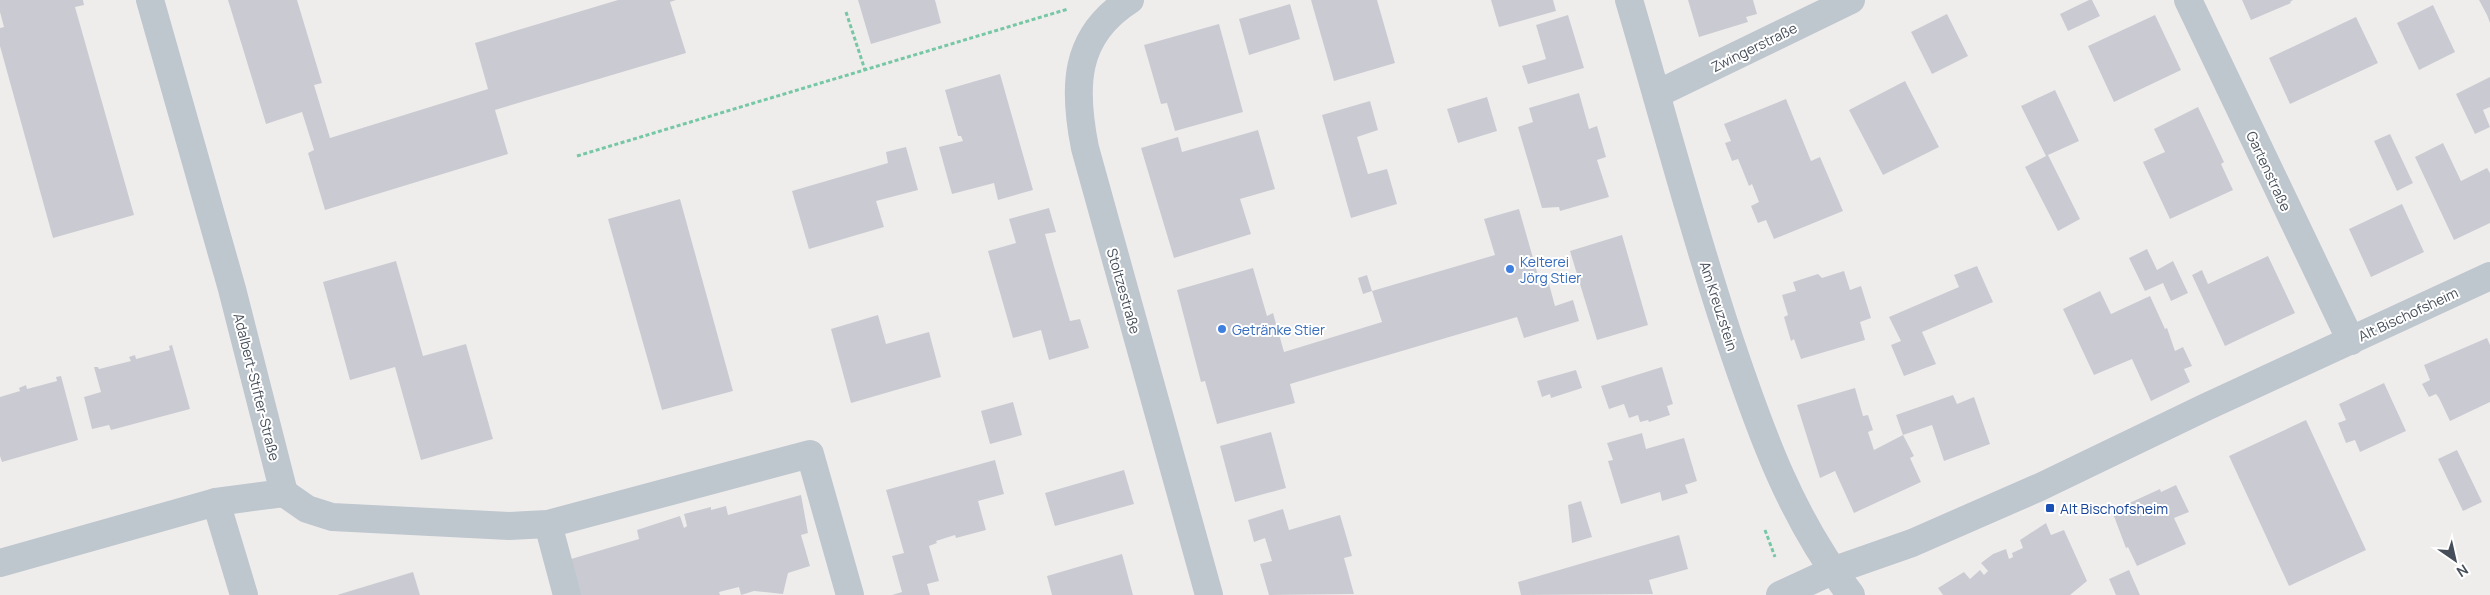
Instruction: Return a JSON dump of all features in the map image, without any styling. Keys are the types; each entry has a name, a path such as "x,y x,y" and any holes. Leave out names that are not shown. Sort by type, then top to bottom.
{"street":[{"name":"Adalbert-Stifter-Straße","path":"150,0 232,290 284,493"},
{"name":"Stoltzestraße","path":"1130,0 1097,28 1082,59 1078,86 1078,116 1083,140 1209,595"},
{"name":"Am Kreuzstein","path":"1629,0 1714,293 1741,374 1795,510 1832,571 1851,595"},
{"name":"Zwingerstraße","path":"1656,94 1851,0"},
{"name":"Gartenstraße","path":"2188,0 2351,341"},
{"name":"Alt Bischofsheim","path":"1780,595 1832,571 1887,553 2040,487 2206,407 2490,276"},
{"path":"0,563 216,502 284,493 307,509 332,517 509,526 548,524 810,454 850,595"},
{"path":"216,502 244,595"},
{"path":"548,524 567,595"}],"path":[{"path":"577,156 1078,6 1097,28"},
{"path":"846,12 865,70"}],"building":[{"path":"0,0 83,0 84,5 75,7 134,215 53,238 0,46 0,28 4,27 0,12"},
{"path":"228,0 297,0 322,83 314,85 330,138 488,89 475,43 618,0 676,0 670,2 686,53 495,110 508,154 325,210 308,153 314,150 302,112 266,124"},
{"path":"858,0 935,0 941,23 871,44"},
{"path":"1311,0 1377,0 1395,63 1334,81"},
{"path":"1491,0 1553,0 1556,11 1499,27"},
{"path":"1688,0 1753,0 1757,14 1746,17 1748,22 1699,37"},
{"path":"2092,0 2100,16 2068,31 2060,14"},
{"path":"2242,0 2293,0 2291,3 2251,20"},
{"path":"2479,0 2490,0 2490,23 2487,15"},
{"path":"1290,4 1300,39 1249,55 1239,19"},
{"path":"2433,5 2455,52 2419,70 2397,23"},
{"path":"1947,14 1968,56 1932,74 1911,32"},
{"path":"1568,15 1584,68 1528,84 1522,66 1546,59 1536,25"},
{"path":"2155,15 2181,70 2114,102 2088,46"},
{"path":"2356,17 2378,63 2290,104 2269,58"},
{"path":"1219,24 1243,112 1175,131 1167,103 1161,104 1144,45"},
{"path":"1000,74 1033,190 998,200 994,183 952,194 939,147 963,141 961,136 958,136 945,90"},
{"path":"2490,77 2490,107 2483,110 2490,127 2475,134 2456,94"},
{"path":"1905,81 1939,147 1883,175 1849,110"},
{"path":"2055,90 2079,141 2048,155 2080,219 2058,231 2025,167 2046,156 2021,106"},
{"path":"1579,93 1589,129 1597,126 1606,157 1597,160 1609,197 1560,211 1559,207 1542,208 1518,127 1533,122 1529,108"},
{"path":"1487,97 1497,131 1458,143 1447,109"},
{"path":"1786,99 1811,161 1820,157 1843,211 1774,239 1766,220 1758,223 1751,206 1759,202 1752,184 1749,186 1738,159 1732,161 1725,143 1731,141 1724,124"},
{"path":"1370,101 1378,130 1357,137 1368,174 1387,169 1397,204 1351,218 1322,115"},
{"path":"2198,107 2224,162 2221,164 2233,190 2170,219 2143,162 2165,152 2154,129"},
{"path":"1258,130 1275,189 1240,199 1251,234 1174,258 1141,148 1178,137 1182,152"},
{"path":"2390,134 2413,183 2397,191 2374,141"},
{"path":"2443,143 2461,181 2487,168 2490,173 2490,223 2454,240 2415,157"},
{"path":"906,147 918,190 876,201 884,227 809,249 792,191 888,163 886,152"},
{"path":"680,199 733,391 662,410 608,219"},
{"path":"2402,204 2424,252 2371,277 2349,229"},
{"path":"1049,208 1056,232 1045,234 1053,263 1070,321 1080,319 1089,348 1049,360 1041,330 1013,338 988,251 1016,243 1009,219"},
{"path":"1519,209 1541,286 1549,284 1555,306 1573,300 1579,321 1524,338 1517,317 1290,384 1295,403 1217,424 1205,381 1201,382 1177,290 1253,268 1267,316 1273,313 1284,352 1382,322 1372,291 1495,255 1484,219"},
{"path":"1622,235 1648,325 1597,340 1570,251"},
{"path":"2147,249 2157,270 2173,261 2188,293 2171,301 2163,283 2145,291 2129,258"},
{"path":"2268,256 2295,313 2225,346 2192,275 2202,270 2208,284"},
{"path":"396,261 423,356 466,344 493,439 421,460 395,367 350,380 323,282"},
{"path":"1977,266 1993,302 1922,332 1936,364 1904,376 1891,345 1901,341 1889,317 1959,287 1954,275"},
{"path":"1844,271 1850,290 1861,286 1871,318 1860,322 1865,340 1801,359 1794,339 1791,341 1784,317 1788,315 1782,295 1796,291 1793,282 1818,274 1822,278"},
{"path":"1367,275 1372,291 1363,294 1358,278"},
{"path":"2100,291 2111,314 2150,296 2165,329 2167,328 2175,351 2183,347 2192,366 2184,369 2190,382 2151,401 2132,359 2094,375 2063,309"},
{"path":"878,315 886,344 929,332 941,377 851,403 831,329"},
{"path":"2487,338 2490,345 2490,402 2450,421 2436,394 2429,397 2422,384 2430,380 2424,365"},
{"path":"172,345 190,409 111,430 109,425 92,429 84,397 101,392 94,367 99,369 131,361 129,357 135,355 136,359 170,350 169,346"},
{"path":"1662,367 1673,404 1667,406 1670,415 1649,422 1648,420 1640,422 1638,415 1629,418 1624,404 1609,409 1601,386"},
{"path":"1576,370 1582,388 1551,398 1550,394 1542,397 1537,381"},
{"path":"61,376 78,440 2,462 0,456 0,397 20,391 19,388 26,385 27,389 57,381 56,377"},
{"path":"2384,383 2406,431 2360,452 2355,440 2346,443 2338,423 2346,420 2339,404"},
{"path":"1855,388 1863,416 1868,415 1873,430 1868,432 1874,450 1903,435 1914,456 1910,458 1921,482 1854,513 1835,471 1820,478 1797,405"},
{"path":"1953,395 1957,404 1974,397 1990,444 1944,461 1932,425 1903,435 1896,415"},
{"path":"1013,402 1022,435 990,444 981,411"},
{"path":"2306,420 2366,550 2289,586 2229,456"},
{"path":"1271,432 1286,488 1235,502 1220,446"},
{"path":"1642,433 1646,449 1684,438 1697,481 1685,485 1688,493 1662,501 1660,492 1621,504 1608,461 1613,460 1607,443"},
{"path":"2457,450 2482,502 2463,511 2438,459"},
{"path":"995,460 1004,494 978,501 986,530 956,538 955,535 936,541 937,543 929,546 939,581 927,584 930,595 892,595 902,592 892,556 904,553 886,490"},
{"path":"1124,470 1134,504 1055,526 1045,493"},
{"path":"2176,485 2189,512 2174,518 2186,544 2137,566 2128,547 2126,548 2112,511 2160,489 2161,492"},
{"path":"801,495 808,533 801,535 810,566 788,573 783,594 754,591 741,595 739,587 719,592 720,595 581,595 571,559 639,539 637,530 680,516 684,528 687,526 684,514 711,507 711,510 726,506 728,515"},
{"path":"1581,501 1592,537 1572,543 1568,505"},
{"path":"1283,509 1289,530 1340,515 1352,556 1344,558 1354,594 1269,595 1260,564 1272,561 1265,538 1254,542 1248,520"},
{"path":"2046,523 2051,535 2064,530 2087,581 2070,595 1943,595 1938,588 1964,572 1970,579 1980,570 1984,575 1988,571 1981,563 1993,554 2006,549 2009,559 2013,557 2012,553 2023,548 2020,540"},
{"path":"1679,535 1688,569 1649,580 1653,594 1521,595 1518,582"},
{"path":"1122,554 1133,595 1052,595 1047,576"},
{"path":"2129,570 2140,595 2116,595 2109,579"},
{"path":"413,572 420,595 337,595"}],"place":[{"name":"Kelterei Jörg Stier","path":"1510,269"},
{"name":"Getränke Stier","path":"1222,329"},
{"name":"Alt Bischofsheim","path":"2050,508"}]}
